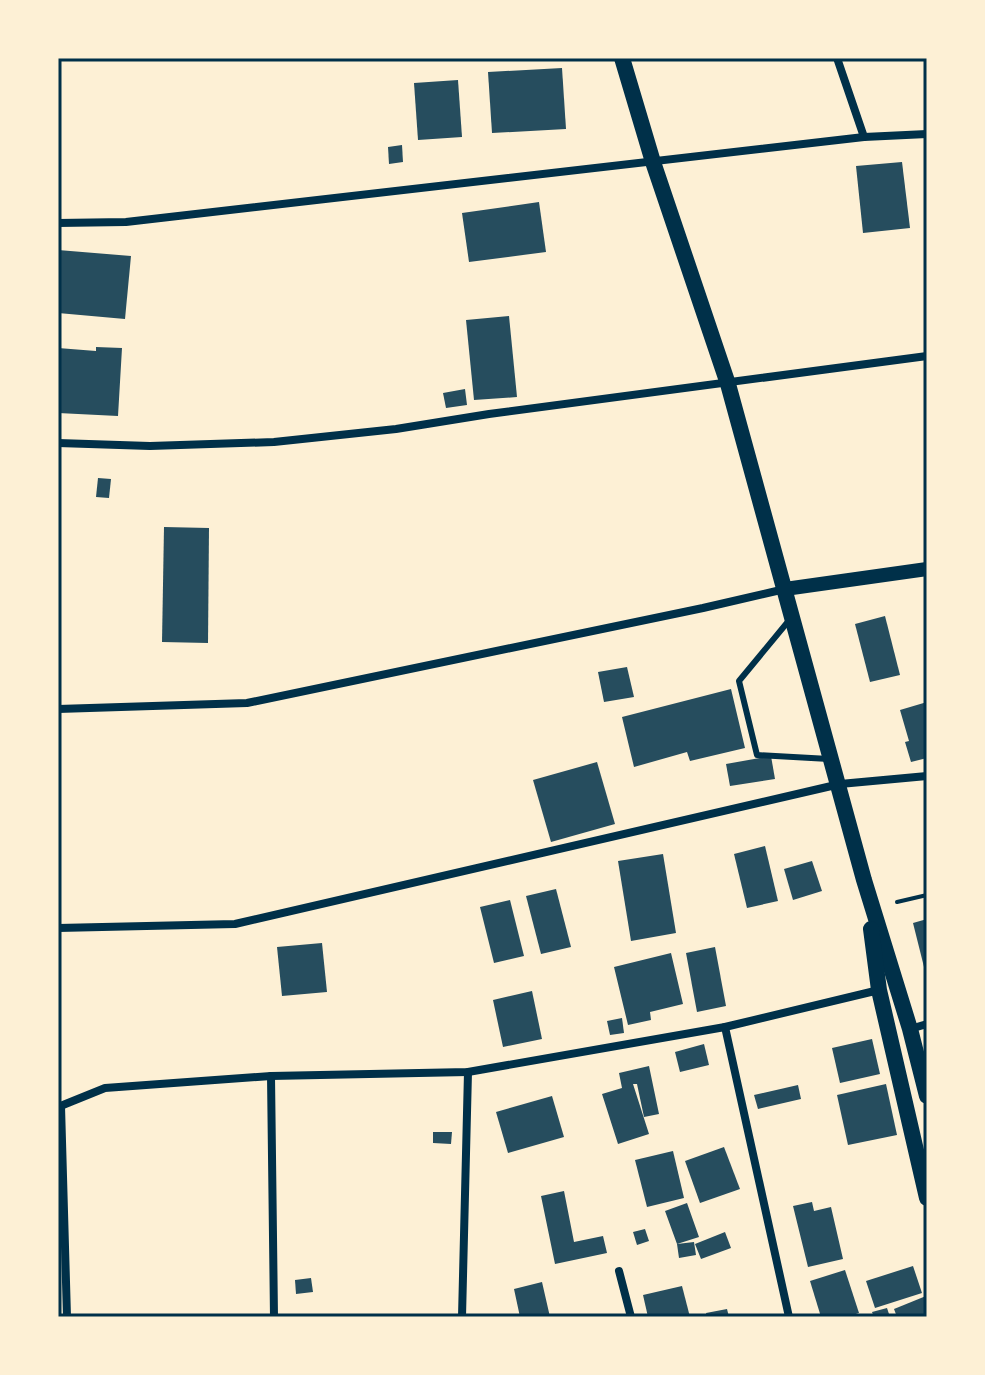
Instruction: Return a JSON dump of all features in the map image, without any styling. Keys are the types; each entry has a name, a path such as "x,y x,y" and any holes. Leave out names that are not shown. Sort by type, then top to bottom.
{"main road":[{"path":"622,58 653,162 728,384 864,880 910,1029 927,1096"},
{"path":"864,880 879,990 924,1170 927,1198"}],"street":[{"path":"837,58 864,137"},
{"path":"58,223 126,222 864,137 927,134"},
{"path":"58,443 150,446 274,442 396,429 927,356"},
{"path":"58,709 247,703 785,589 927,569"},
{"path":"58,928 235,924 840,784 927,776"},
{"path":"67,1317 60,1107 105,1088 271,1076 468,1072 725,1027 879,990"},
{"path":"910,1029 927,1024"},
{"path":"725,1027 789,1317"},
{"path":"462,1317 468,1072"},
{"path":"271,1076 274,1317"},
{"path":"619,1271 631,1317"}],"lane":[{"path":"793,615 739,681 757,755 833,759"}],"path":[{"path":"897,902 927,895"}],"building":[{"path":"562,68 566,129 492,133 488,72"},
{"path":"458,80 462,137 418,140 414,83"},
{"path":"402,145 403,162 389,164 388,147"},
{"path":"902,162 910,228 863,233 856,166"},
{"path":"539,202 546,252 469,262 462,213"},
{"path":"58,250 131,256 125,319 58,313"},
{"path":"509,316 517,397 474,400 466,320"},
{"path":"96,347 122,348 118,416 58,413 58,348 96,351"},
{"path":"465,389 467,405 446,408 443,393"},
{"path":"98,478 111,479 109,498 96,497"},
{"path":"164,527 209,528 208,643 162,642"},
{"path":"885,616 900,675 870,682 855,624"},
{"path":"627,667 634,697 604,702 598,672"},
{"path":"731,689 745,748 690,761 687,752 634,767 622,717"},
{"path":"927,702 927,758 911,762 900,710"},
{"path":"771,756 775,779 730,786 726,764"},
{"path":"597,762 615,824 551,842 533,780"},
{"path":"765,846 778,901 747,908 734,854"},
{"path":"663,854 676,933 631,941 618,861"},
{"path":"812,861 822,891 793,900 784,869"},
{"path":"556,889 571,947 541,954 526,896"},
{"path":"510,900 524,956 494,963 480,907"},
{"path":"927,919 927,966 924,967 913,923"},
{"path":"322,943 327,992 282,996 277,947"},
{"path":"715,947 726,1006 697,1012 686,953"},
{"path":"671,953 683,1004 650,1012 651,1020 628,1025 614,967"},
{"path":"532,991 542,1039 503,1047 493,1000"},
{"path":"622,1018 624,1033 610,1035 607,1021"},
{"path":"872,1039 880,1074 840,1083 832,1048"},
{"path":"704,1044 709,1065 680,1072 675,1052"},
{"path":"649,1066 659,1114 644,1117 637,1084 633,1084 649,1134 618,1144 602,1094 622,1088 619,1073"},
{"path":"886,1084 897,1135 848,1145 837,1095"},
{"path":"798,1085 801,1099 758,1109 754,1095"},
{"path":"552,1096 564,1137 508,1153 496,1112"},
{"path":"433,1132 452,1132 451,1144 433,1143"},
{"path":"724,1147 740,1189 700,1203 685,1161"},
{"path":"673,1151 684,1198 647,1207 635,1160"},
{"path":"564,1191 574,1242 603,1236 607,1253 555,1264 541,1196"},
{"path":"812,1202 814,1211 831,1207 843,1259 808,1267 793,1206"},
{"path":"687,1203 699,1237 677,1244 665,1211"},
{"path":"645,1229 649,1241 637,1245 633,1232"},
{"path":"725,1232 731,1248 701,1259 695,1244"},
{"path":"694,1242 696,1255 679,1258 677,1244"},
{"path":"913,1266 922,1293 875,1308 866,1281"},
{"path":"845,1270 859,1313 846,1317 821,1317 810,1281"},
{"path":"311,1278 313,1292 296,1294 295,1280"},
{"path":"542,1282 550,1317 535,1317 534,1314 520,1317 514,1289"},
{"path":"682,1286 690,1317 648,1317 643,1295"},
{"path":"926,1296 927,1317 897,1317 894,1309"},
{"path":"887,1308 890,1317 874,1317 872,1312"},
{"path":"727,1309 729,1317 707,1317 706,1313"}]}
